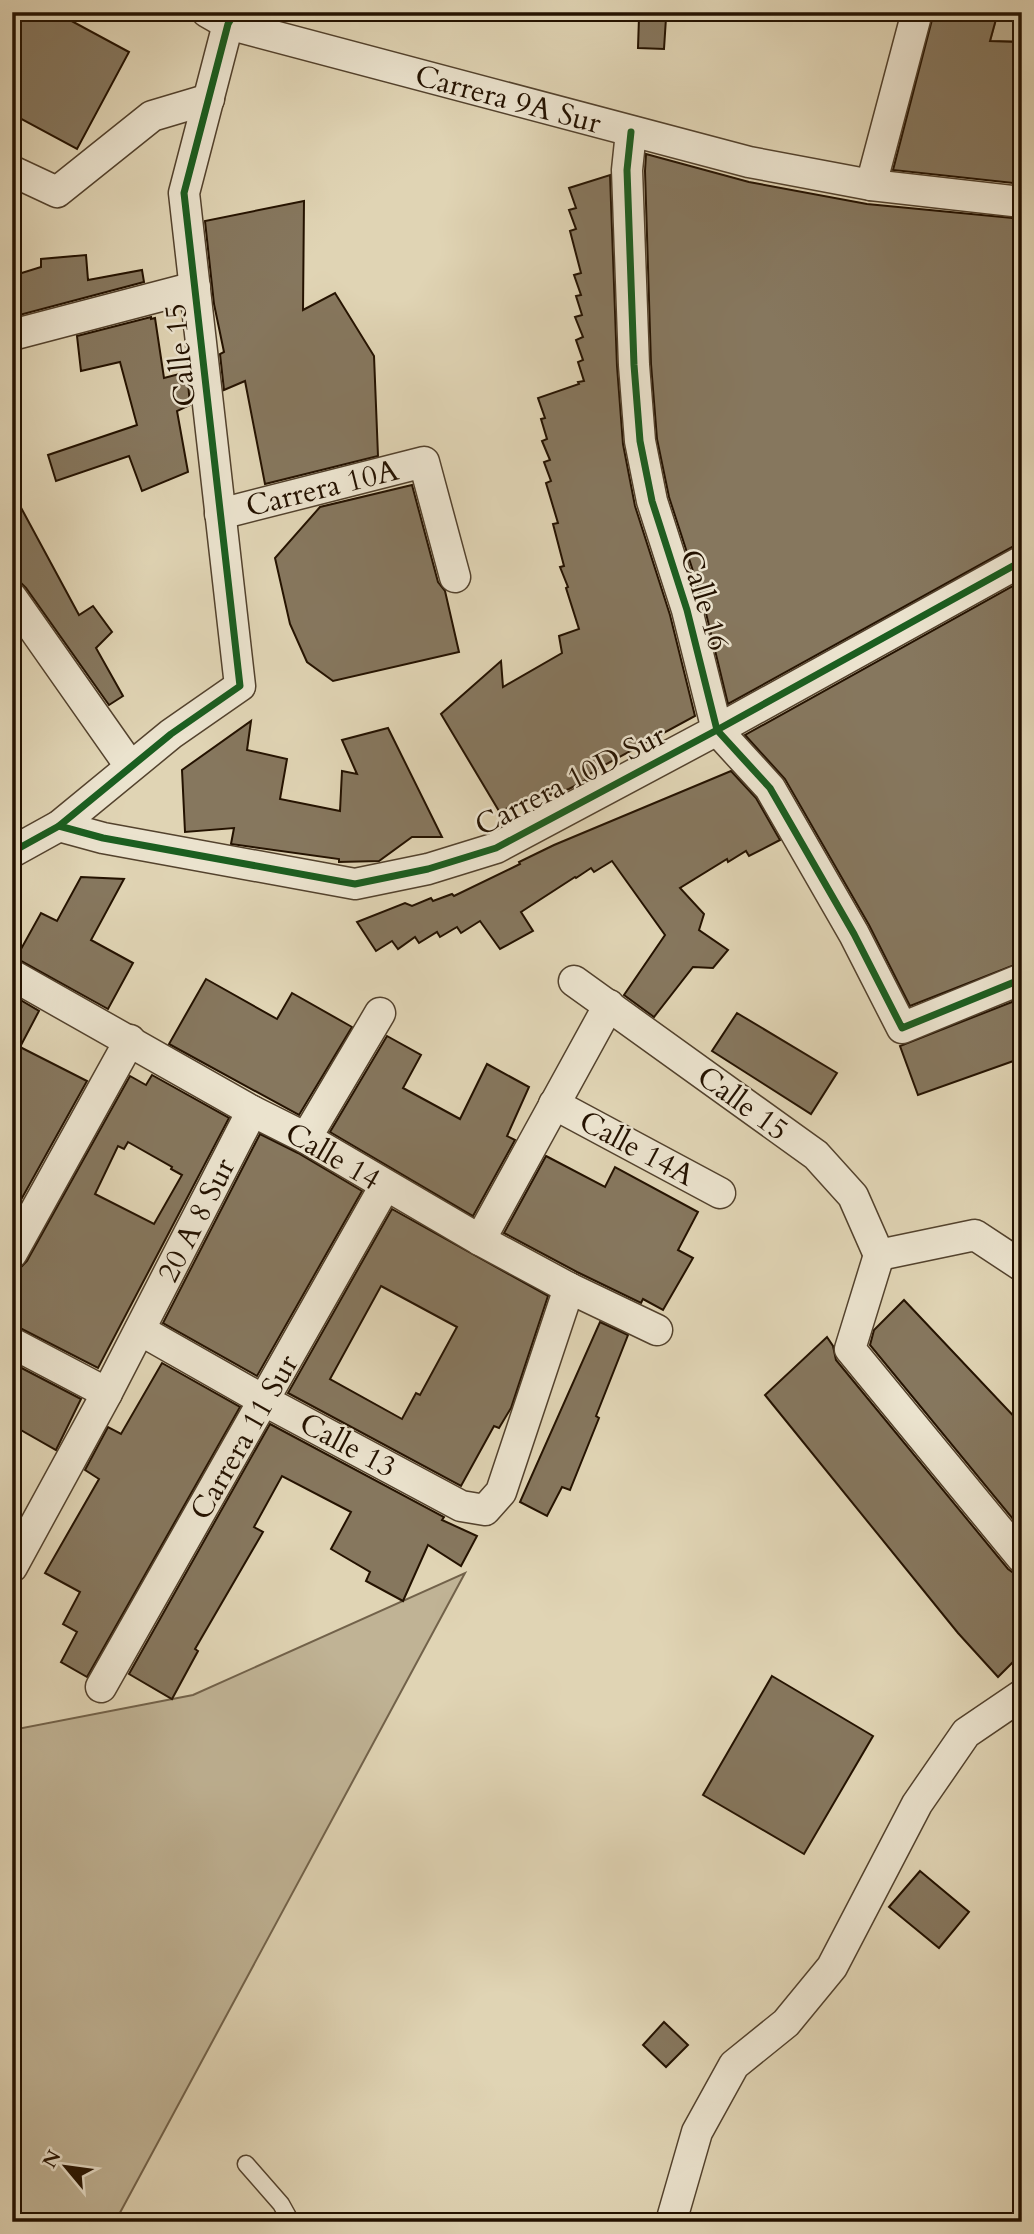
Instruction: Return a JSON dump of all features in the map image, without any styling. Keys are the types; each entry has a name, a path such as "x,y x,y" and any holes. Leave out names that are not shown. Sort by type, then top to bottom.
{"street":[{"path":"871,185 917,12"},
{"name":"Carrera 9A Sur","path":"223,16 631,132 750,162 871,185 1022,202"},
{"name":"Calle 15","path":"130,766 240,686 184,193 209,99 223,16"},
{"path":"12,172 57,192 152,116 209,99"},
{"name":"Calle 16","path":"631,132 627,170 634,365 640,441 652,500 687,610 717,730 770,788 854,934 902,1028 1022,979"},
{"path":"12,335 195,287"},
{"name":"Carrera 10A","path":"220,514 424,462 455,577"},
{"name":"Carrera 10D Sur","path":"59,826 103,838 355,884 428,869 496,848 717,730 1022,561"},
{"path":"12,598 130,766 59,826 12,852"},
{"name":"Calle 14","path":"12,975 306,1138 480,1240 569,1288 657,1330"},
{"name":"Calle 15","path":"574,981 816,1155 853,1196 879,1255"},
{"path":"480,1240 609,1004"},
{"path":"306,1138 380,1013"},
{"path":"12,1253 130,1040"},
{"name":"Calle 14A","path":"554,1104 720,1194"},
{"name":"20 A 8 Sur","path":"12,1567 107,1393 253,1111"},
{"name":"Carrera 11 Sur","path":"102,1688 385,1186"},
{"path":"1022,1266 975,1235 879,1255 850,1349 1022,1558"},
{"name":"Calle 13","path":"140,1330 265,1401 461,1506 485,1510 501,1492 569,1288"},
{"path":"12,1343 107,1393"},
{"path":"671,2222 696,2132 734,2065 786,2023 832,1967 917,1804 966,1733 1022,1695"}],"lane":[{"path":"246,2164 281,2204 291,2222"}],"shaded area":[{"path":"998,12 1022,12 1022,42 990,41"},
{"path":"465,1573 115,2222 12,2222 12,1730 193,1695"}],"building":[{"path":"12,12 55,12 129,52 77,149 12,114"},
{"path":"934,12 998,12 990,41 1022,42 1022,184 893,170"},
{"path":"639,17 666,18 664,49 638,48"},
{"path":"646,154 749,182 867,204 1022,219 1022,544 728,704 704,605 669,497 657,439 651,364"},
{"path":"610,175 617,366 623,444 635,506 670,615 695,716 601,767 585,777 586,780 569,789 499,811 441,714 501,661 503,687 562,653 559,636 579,629 560,567 564,566 553,524 558,523 546,483 551,481 544,462 550,460 542,441 547,439 541,419 545,418 538,398 584,381 578,362 583,360 576,340 583,337 575,317 582,315 576,296 581,295 574,275 581,273 570,231 576,229 569,210 576,208 569,188"},
{"path":"304,201 303,310 335,293 374,356 378,456 265,484 245,381 224,390 220,354 224,352 214,304 205,221"},
{"path":"86,255 88,280 142,270 144,282 12,317 12,276 41,267 41,259"},
{"path":"155,318 164,378 187,372 190,405 177,411 188,472 142,491 129,456 56,481 48,455 137,425 120,362 81,371 77,336"},
{"path":"412,485 438,582 445,591 459,652 333,681 307,662 290,624 275,558 320,507"},
{"path":"12,491 79,615 93,606 112,632 96,648 123,696 109,705 26,588 20,582 12,581"},
{"path":"1022,581 1022,962 910,1006 869,925 785,779 745,735"},
{"path":"251,721 247,750 287,759 280,799 340,811 342,771 357,774 342,740 388,728 442,837 412,837 379,861 339,862 339,859 231,844 234,828 185,832 182,770"},
{"path":"731,771 756,798 780,840 749,856 746,851 728,862 727,859 680,888 704,914 699,930 728,950 713,968 693,967 654,1017 624,995 665,935 612,861 594,872 591,868 521,912 533,931 500,949 480,921 461,933 457,927 440,937 437,932 419,943 415,937 398,949 392,941 376,951 357,922 405,903 412,906 431,898 433,901 452,894 454,896 554,845"},
{"path":"81,877 124,879 91,940 133,963 108,1009 16,958 41,913 57,921"},
{"path":"206,979 277,1019 292,993 352,1027 299,1115 169,1044"},
{"path":"12,995 39,1011 20,1047 87,1081 12,1216"},
{"path":"1022,998 1022,1058 918,1095 900,1046"},
{"path":"737,1013 837,1073 811,1114 712,1051"},
{"path":"387,1036 421,1055 403,1088 460,1119 487,1064 529,1087 507,1136 515,1140 473,1216 330,1132"},
{"path":"152,1075 229,1118 98,1368 12,1326 12,1270 20,1268 27,1261 130,1076 146,1085","holes":["128,1142 172,1167 171,1169 182,1175 154,1224 95,1194 118,1146 124,1149"]},
{"path":"260,1134 362,1191 257,1376 163,1323"},
{"path":"546,1156 605,1187 615,1167 698,1212 678,1250 693,1258 663,1310 643,1299 641,1303 504,1233"},
{"path":"392,1209 548,1296 511,1408 499,1428 494,1426 461,1486 288,1393","holes":["381,1286 457,1327 420,1395 416,1393 402,1419 330,1379"]},
{"path":"904,1300 1022,1425 1022,1530 870,1345 874,1330"},
{"path":"600,1322 628,1335 570,1490 562,1487 547,1516 520,1502"},
{"path":"827,1337 833,1346 836,1360 1008,1569 1022,1575 1022,1653 998,1677 958,1633 765,1395"},
{"path":"12,1363 81,1399 56,1450 12,1425"},
{"path":"162,1363 240,1407 87,1677 61,1662 77,1632 63,1624 80,1592 45,1573 99,1479 85,1470 108,1427 121,1434"},
{"path":"270,1424 444,1517 442,1520 477,1536 461,1566 428,1545 403,1601 366,1581 370,1572 331,1549 351,1512 282,1476 254,1527 263,1532 195,1649 198,1651 172,1699 129,1674"},
{"path":"772,1676 873,1736 804,1854 703,1795"},
{"path":"920,1871 969,1912 939,1948 889,1907"},
{"path":"664,2022 688,2045 666,2067 643,2045"}],"cycle path":[{"path":"12,852 59,826 171,734 240,686 184,193 228,24 235,12"},
{"path":"631,132 627,170 634,365 640,441 652,501 687,610 717,730 770,788 854,934 902,1028 1022,979"},
{"path":"59,826 103,838 355,884 428,869 496,848 717,730 1022,561"}]}
